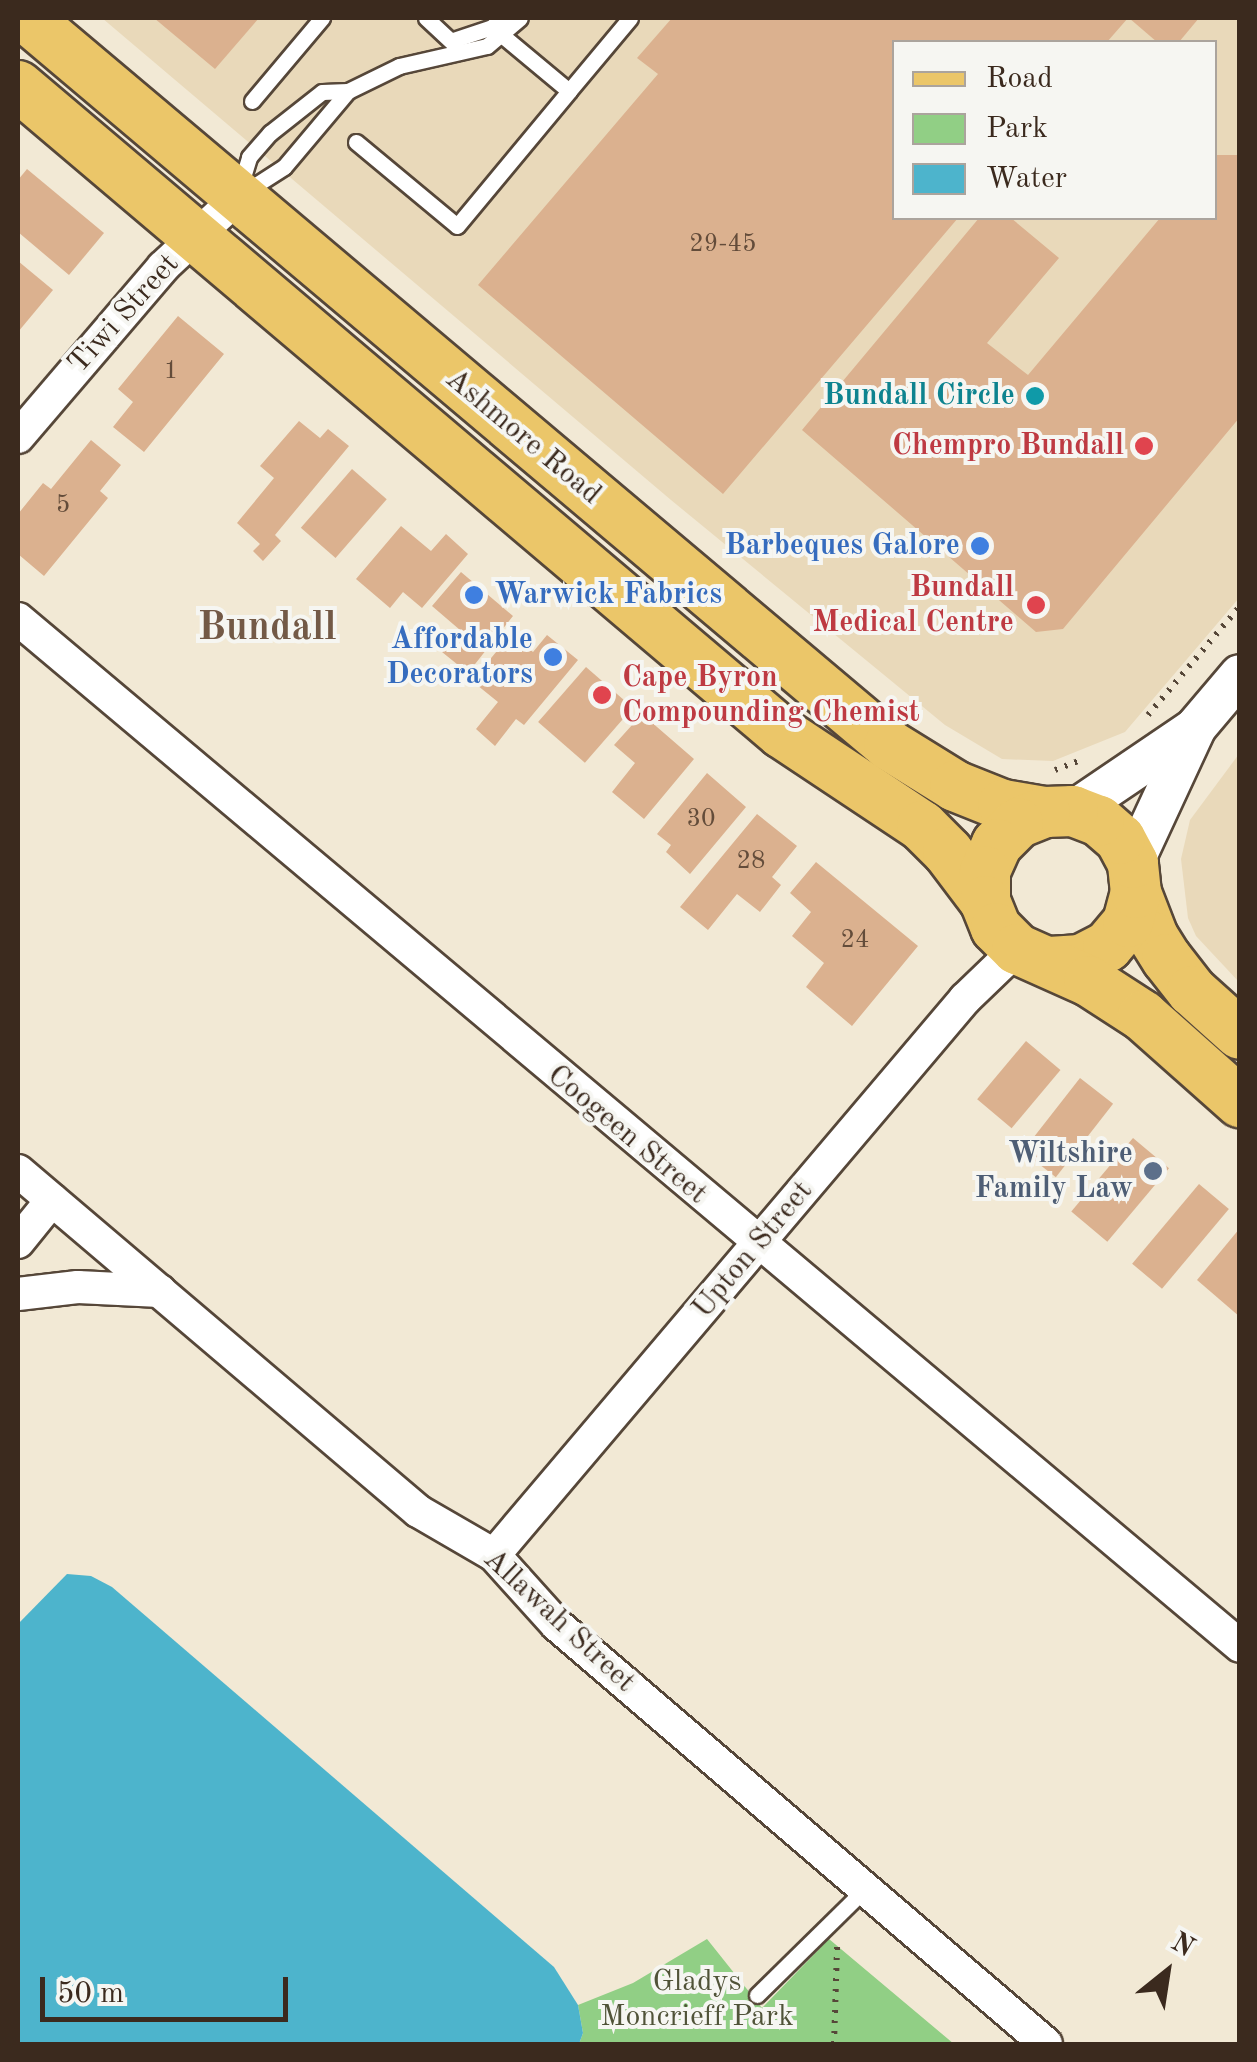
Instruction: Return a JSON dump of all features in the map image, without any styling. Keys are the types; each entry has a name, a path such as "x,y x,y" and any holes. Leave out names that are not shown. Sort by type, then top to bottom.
{"main road":[{"name":"Ashmore Road","path":"26,18 889,745 955,786 1003,805 1057,798"},
{"name":"Ashmore Road","path":"18,86 782,734 922,826 948,852 985,901"},
{"path":"1240,1034 1192,991 1153,937 1120,839 1099,821 1057,798 1018,823 996,844 985,872 985,901 996,928 1033,956 1143,1016 1240,1102"},
{"path":"1033,956 1081,960 1108,946 1128,922 1134,878"}],"street":[{"name":"Tiwi Street","path":"18,437 162,268 238,196"},
{"name":"Coogeen Street","path":"18,619 757,1245 1240,1646"},
{"path":"1134,878 1196,727 1240,676"},
{"path":"1057,798 1196,727"},
{"name":"Upton Street","path":"494,1555 965,1000 1033,956"},
{"name":"Allawah Street","path":"18,1171 418,1511 494,1555 557,1626 1046,2044"},
{"path":"18,1242 52,1200"},
{"path":"18,1294 78,1287 160,1291"}],"lane":[{"path":"252,100 322,18"},
{"path":"426,18 456,46 486,46 503,36 520,18"},
{"path":"238,196 284,167 348,92 399,66 456,46 492,27 500,18"},
{"path":"356,142 457,226 630,18"},
{"path":"503,36 569,91"},
{"path":"238,196 249,157 270,133 322,92 348,92"},
{"path":"756,1995 863,1891"}],"path":[{"path":"1145,718 1240,606"},
{"path":"1057,798 1086,758"},
{"path":"834,2044 837,1935"}],"shaded area":[{"path":"102,18 1239,18 1239,598 1125,732 1053,761 1002,759 945,725 671,500"},
{"path":"1239,754 1239,982 1196,936 1188,918 1181,859 1190,820"}],"green space":[{"name":"Gladys Moncrieff Park","path":"707,1939 762,2008 829,1939 954,2044 579,2044 583,2033 578,2005 633,1983"}],"water":[{"path":"67,1574 91,1576 112,1587 554,1967 578,2005 583,2033 579,2044 18,2044 18,1624"}],"building":[{"path":"154,18 259,18 215,69"},
{"path":"672,18 1128,18 1109,40 892,40 892,220 956,220 723,494 478,285 658,74 637,58"},
{"path":"1129,18 1199,18 1181,40 1155,40"},
{"name":"Bundall Circle","path":"1217,155 1240,155 1240,417 1063,629 1036,632 802,430 977,220 1013,220 1059,258 987,343 1028,375 1158,220 1217,220"},
{"path":"27,169 104,233 69,275 18,232 18,180"},
{"path":"18,261 53,290 18,332"},
{"path":"178,316 224,354 144,452 113,427 133,402 118,389"},
{"path":"299,421 320,438 328,429 349,446 275,535 281,541 263,561 253,551 260,544 237,523 274,478 260,466"},
{"path":"91,440 121,465 100,491 108,498 44,576 18,554 18,514 43,483 51,489"},
{"path":"352,469 387,499 336,558 301,528"},
{"path":"401,526 431,551 446,534 468,554 422,608 403,592 390,608 356,579"},
{"path":"461,572 513,616 468,673 442,652 460,630 432,606"},
{"path":"511,634 533,652 547,635 578,660 524,725 516,719 495,746 476,729 498,702 472,681"},
{"path":"586,667 633,708 585,763 538,722"},
{"path":"642,714 694,759 644,819 612,792 635,763 614,745"},
{"path":"707,773 746,807 690,874 666,852 671,845 657,834"},
{"path":"757,814 797,846 772,877 781,885 760,912 737,894 708,930 680,907"},
{"path":"816,862 918,946 852,1026 806,987 824,963 792,936 811,912 790,893"},
{"path":"1026,1041 1060,1070 1012,1128 977,1099"},
{"path":"1080,1078 1113,1104 1056,1177 1023,1151"},
{"path":"1133,1138 1169,1168 1107,1242 1071,1212"},
{"path":"1199,1184 1229,1209 1162,1289 1132,1264"},
{"path":"1240,1228 1240,1317 1197,1280"}],"place":[{"name":"Bundall Circle","path":"1035,396"},
{"name":"Chempro Bundall","path":"1144,446"},
{"name":"Barbeques Galore","path":"980,546"},
{"name":"Warwick Fabrics","path":"474,595"},
{"name":"Bundall Medical Centre","path":"1036,605"},
{"name":"Affordable Decorators","path":"553,657"},
{"name":"Cape Byron Compounding Chemist","path":"602,695"},
{"name":"Wiltshire Family Law","path":"1153,1171"}],"district":[{"name":"Bundall","path":"267,629"}]}
